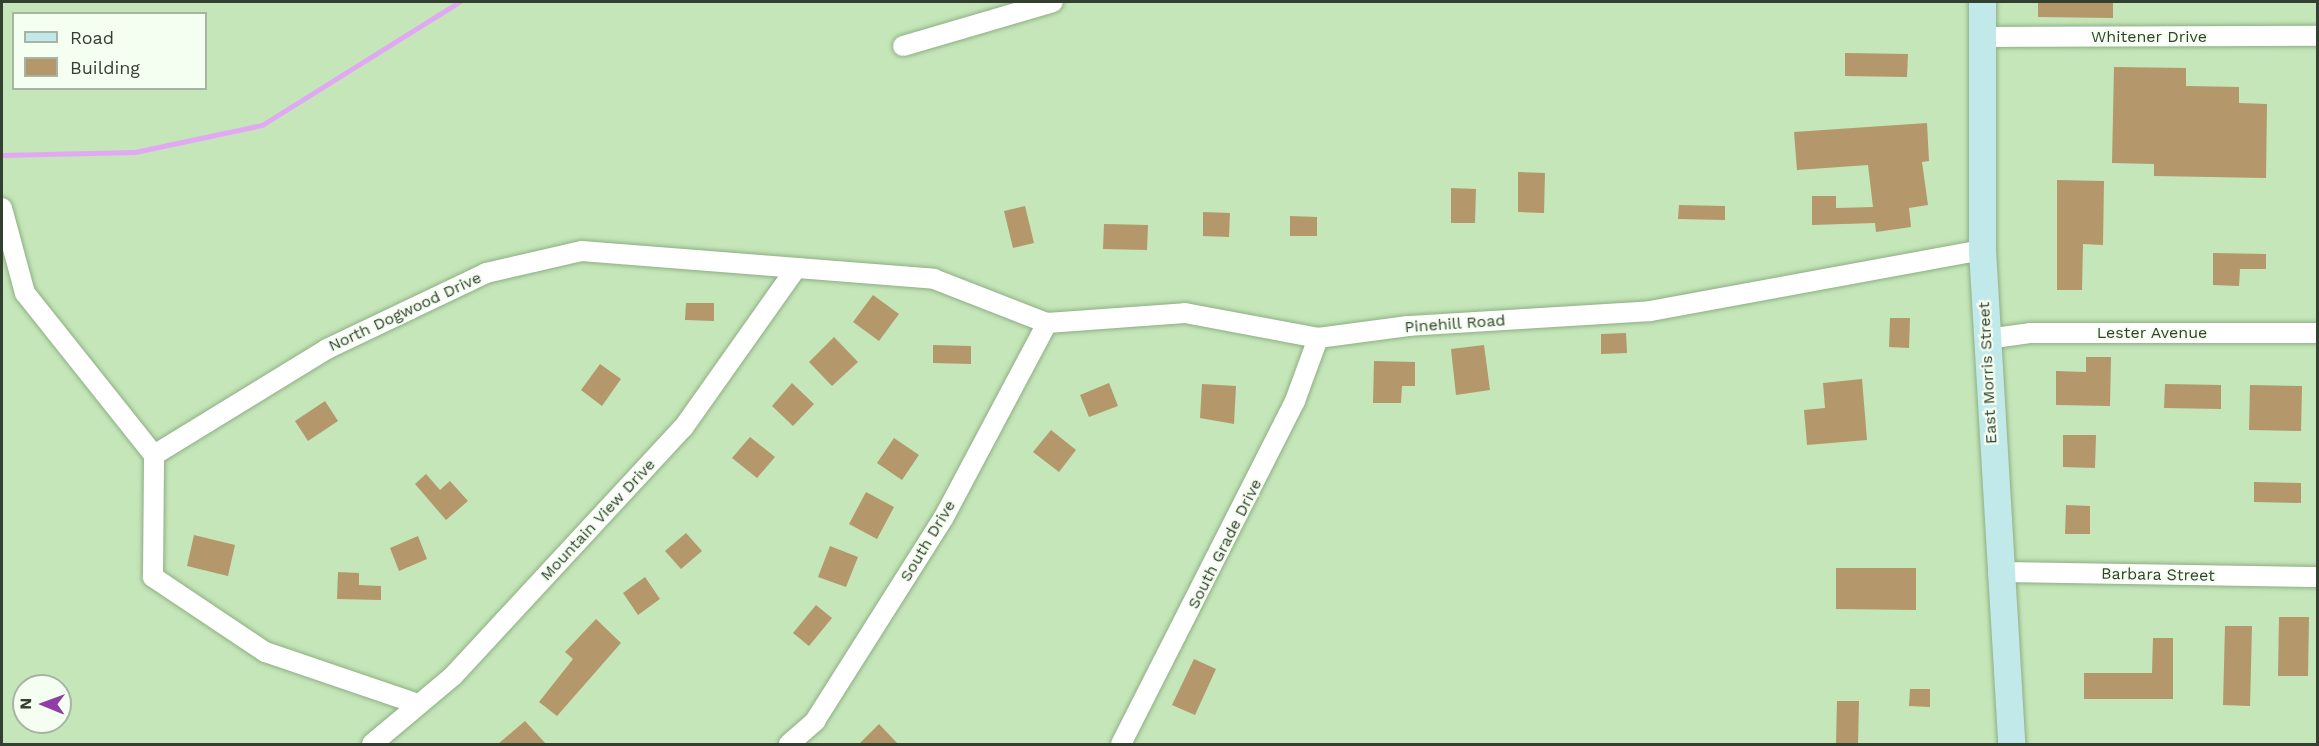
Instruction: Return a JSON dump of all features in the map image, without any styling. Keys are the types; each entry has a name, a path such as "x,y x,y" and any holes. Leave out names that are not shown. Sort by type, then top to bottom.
{"main road":[{"name":"East Morris Street","path":"1982,2 1980,37 1982,250 1998,573 2011,744"}],"street":[{"path":"903,46 1053,2"},
{"name":"Whitener Drive","path":"1980,37 2318,36"},
{"path":"2,208 25,293 154,455 153,577 265,652 418,704"},
{"name":"Pinehill Road","path":"934,279 1047,323 1185,313 1318,338 1408,326 1650,311 1982,250"},
{"name":"North Dogwood Drive","path":"154,455 327,349 486,273 582,251 795,270 934,279"},
{"name":"Mountain View Drive","path":"372,744 453,676 683,429 795,270"},
{"name":"South Drive","path":"789,744 815,721 944,517 1047,323"},
{"name":"Lester Avenue","path":"1987,339 2030,333 2318,333"},
{"name":"South Grade Drive","path":"1120,744 1271,452 1318,338"},
{"name":"Barbara Street","path":"1998,573 2318,576"}],"building":[{"path":"2038,2 2113,2 2113,18 2038,17"},
{"path":"1845,53 1908,54 1907,77 1845,76"},
{"path":"2114,67 2186,68 2186,86 2239,87 2239,103 2267,104 2266,178 2154,176 2154,164 2112,163"},
{"path":"1927,123 1929,161 1922,162 1928,205 1909,208 1911,227 1876,232 1875,223 1812,225 1812,196 1836,196 1836,208 1873,207 1868,165 1797,170 1794,132"},
{"path":"1518,172 1545,173 1544,213 1518,212"},
{"path":"2057,180 2104,181 2103,245 2083,244 2082,290 2057,290"},
{"path":"1451,188 1476,189 1475,223 1451,223"},
{"path":"1679,205 1725,206 1725,220 1678,219"},
{"path":"1025,206 1034,243 1013,248 1004,211"},
{"path":"1203,212 1230,213 1229,237 1203,236"},
{"path":"1290,216 1317,217 1317,236 1290,236"},
{"path":"1104,224 1148,225 1147,250 1103,249"},
{"path":"2213,253 2266,254 2266,269 2240,269 2239,286 2213,285"},
{"path":"873,295 899,314 879,341 853,322"},
{"path":"686,303 714,303 714,321 685,320"},
{"path":"1890,318 1910,318 1909,348 1889,347"},
{"path":"1626,333 1627,353 1601,354 1601,334"},
{"path":"834,337 858,362 832,386 809,362"},
{"path":"933,345 971,346 971,364 933,363"},
{"path":"1484,345 1490,390 1456,395 1451,349"},
{"path":"2086,357 2111,357 2110,406 2056,405 2056,371 2086,372"},
{"path":"1374,361 1415,362 1415,386 1402,386 1401,403 1373,403"},
{"path":"600,364 621,379 602,406 581,390"},
{"path":"1862,379 1867,440 1807,445 1804,410 1825,408 1823,383"},
{"path":"792,383 814,404 793,426 772,406"},
{"path":"1109,383 1118,406 1089,417 1080,395"},
{"path":"1202,384 1236,386 1234,424 1200,418"},
{"path":"2165,384 2221,385 2221,409 2164,408"},
{"path":"2250,385 2302,386 2301,431 2249,430"},
{"path":"325,401 338,421 308,441 295,421"},
{"path":"1051,430 1076,450 1059,472 1033,452"},
{"path":"2063,435 2096,435 2095,468 2063,467"},
{"path":"750,437 775,457 757,478 732,458"},
{"path":"894,438 919,455 902,480 877,463"},
{"path":"426,474 440,490 450,481 468,501 446,520 415,484"},
{"path":"2254,482 2301,483 2301,503 2254,502"},
{"path":"866,492 894,507 877,539 849,524"},
{"path":"2066,505 2090,506 2090,534 2065,534"},
{"path":"686,533 702,551 681,569 665,551"},
{"path":"194,535 235,545 228,576 187,566"},
{"path":"418,536 427,559 399,571 390,548"},
{"path":"830,546 858,557 846,587 818,577"},
{"path":"1836,568 1916,568 1916,610 1836,609"},
{"path":"338,572 359,573 359,585 381,586 381,600 337,599"},
{"path":"645,577 660,599 638,615 623,593"},
{"path":"816,605 832,618 809,646 793,633"},
{"path":"2279,617 2309,617 2308,676 2278,676"},
{"path":"596,619 621,643 557,716 539,702 573,659 565,652"},
{"path":"2225,626 2252,626 2250,706 2223,705"},
{"path":"2153,638 2173,638 2173,699 2084,699 2084,673 2152,673"},
{"path":"1194,659 1216,669 1195,715 1172,705"},
{"path":"1910,689 1930,689 1930,707 1909,706"},
{"path":"1837,701 1859,701 1858,744 1836,744"},
{"path":"525,721 546,744 498,744"},
{"path":"879,724 898,744 859,744"}],"waterway":[{"path":"2,155 135,152 262,125 459,2"}]}
